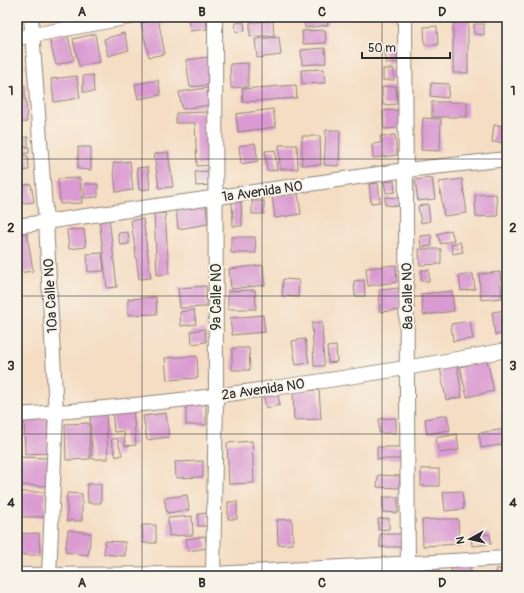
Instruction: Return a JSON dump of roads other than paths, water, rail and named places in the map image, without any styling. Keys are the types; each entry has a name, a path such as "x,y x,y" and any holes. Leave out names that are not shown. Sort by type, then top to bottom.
{"street":[{"name":"10a Calle NO","path":"31,17 46,223 56,412 49,575"},
{"path":"17,38 130,17"},
{"name":"9a Calle NO","path":"213,575 216,396 215,17"},
{"name":"8a Calle NO","path":"405,17 408,570"},
{"name":"1a Avenida NO","path":"17,226 406,170 507,159"},
{"name":"2a Avenida NO","path":"17,415 216,396 408,368 507,350"},
{"path":"17,575 213,575 408,570 507,558"}]}
